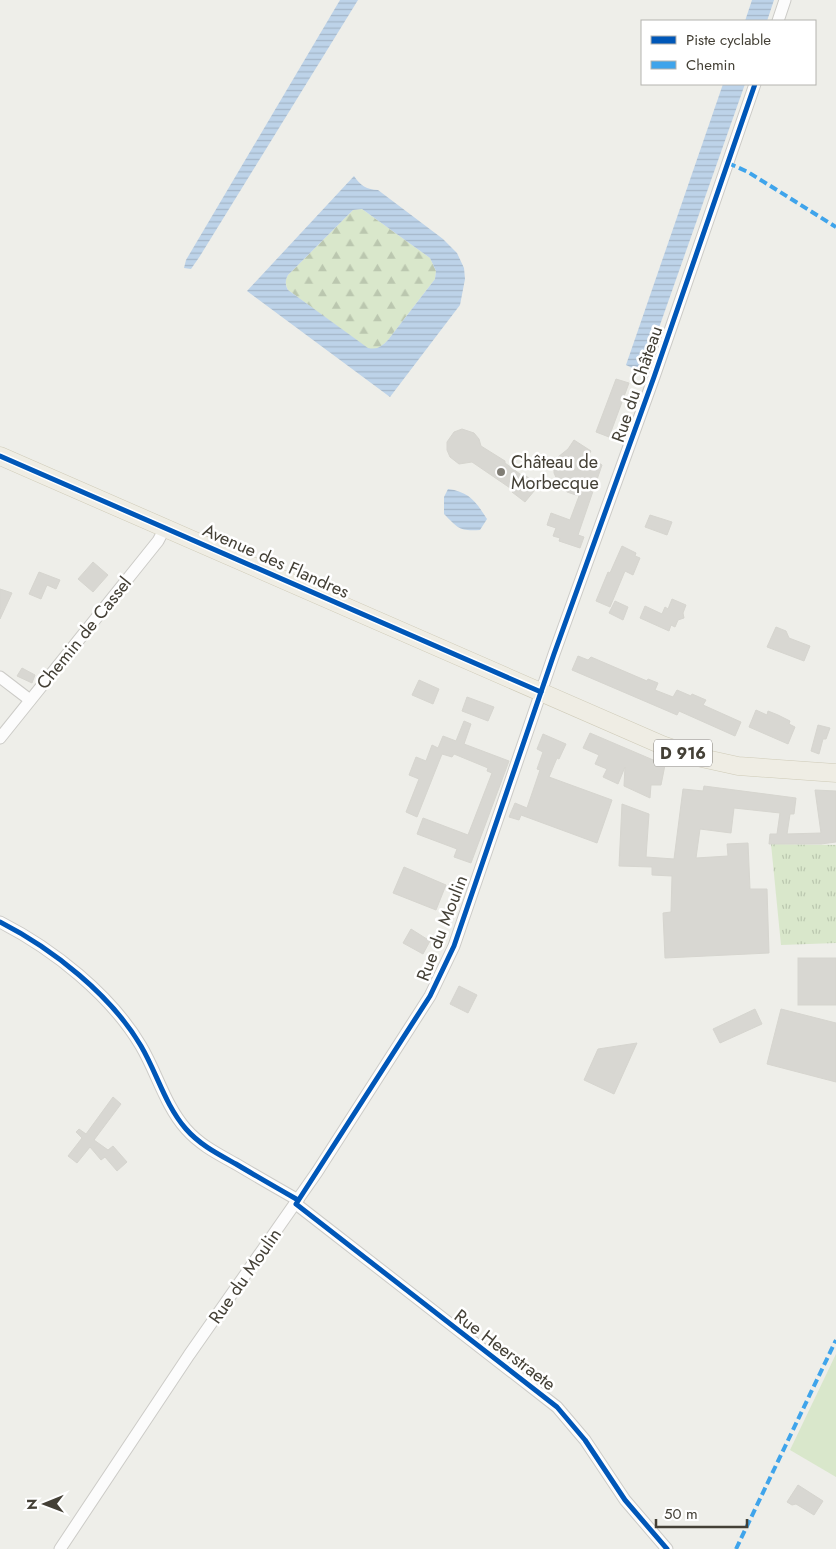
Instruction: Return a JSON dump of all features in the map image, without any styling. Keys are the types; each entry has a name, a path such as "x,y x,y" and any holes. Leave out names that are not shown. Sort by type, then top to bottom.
{"main road":[{"name":"Avenue des Flandres","path":"0,456 662,745 711,761 753,768 836,773"}],"street":[{"path":"778,20 786,0"},
{"name":"Rue du Château","path":"541,692 651,386 756,85"},
{"name":"Chemin de Cassel","path":"0,738 158,541 165,528"},
{"path":"0,677 30,700"},
{"name":"Rue du Moulin","path":"60,1549 189,1355 297,1202 418,1016 443,972 454,946 541,692"},
{"name":"Rue Heerstraete","path":"0,922 56,957 115,1010 141,1046 170,1105 190,1134 212,1150 297,1202 427,1308 528,1383 557,1407 582,1435 626,1500 667,1549"}],"green space":[{"path":"362,209 430,258 436,271 435,279 388,340 380,347 374,349 368,349 288,290 286,286 288,275 353,210"},
{"path":"771,844 836,845 836,943 781,945"},
{"path":"836,1354 836,1477 790,1450"}],"water":[{"path":"340,0 358,0 200,256 191,269 184,268 186,260"},
{"path":"752,0 774,0 767,20 745,20"},
{"path":"723,85 745,85 643,373 626,365"},
{"path":"354,176 364,186 378,190 443,239 457,253 464,268 465,279 460,305 390,397 247,291","holes":["362,209 430,258 436,271 435,279 388,340 377,348 368,348 288,290 286,284 288,275 353,210"]},
{"path":"448,489 456,490 472,499 487,519 480,530 460,528 444,514 444,497"}],"building":[{"path":"616,379 629,383 609,437 596,432"},
{"name":"Château de Morbecque","path":"462,429 474,433 479,439 481,446 505,461 505,463 524,477 526,476 539,485 525,502 512,492 513,490 472,462 459,464 450,457 447,450 447,442 454,432"},
{"path":"574,440 591,451 588,456 602,465 578,535 584,537 580,548 559,541 560,538 553,536 556,528 547,525 551,513 570,520 579,496 567,492 560,486 554,473 554,465 558,457 568,449"},
{"path":"650,515 672,522 667,535 645,527"},
{"path":"622,546 636,553 635,556 640,558 633,575 625,571 610,607 596,601 608,572 610,573"},
{"path":"93,562 108,575 93,592 78,579"},
{"path":"39,572 60,580 56,589 47,585 41,599 29,594"},
{"path":"0,589 12,593 0,619"},
{"path":"672,599 686,605 683,613 684,618 678,620 675,627 671,625 669,631 640,618 645,606 662,614 665,607 668,609"},
{"path":"615,601 628,607 623,620 609,613"},
{"path":"776,627 786,631 789,638 810,646 804,661 767,647"},
{"path":"578,656 588,660 591,657 647,681 648,679 658,683 655,690 673,697 677,690 706,700 703,705 741,722 735,736 679,711 677,715 572,670"},
{"path":"22,668 35,675 32,683 17,676"},
{"path":"419,680 439,689 433,704 412,695"},
{"path":"467,697 494,707 488,721 462,711"},
{"path":"756,710 767,715 768,711 790,721 789,724 795,727 788,744 749,727"},
{"path":"464,721 471,724 464,744 509,761 471,863 454,857 457,849 417,834 423,818 468,835 492,773 487,771 488,768 454,754 452,757 442,754 417,817 406,812 419,779 409,775 416,757 426,761 432,745 438,748 443,736 456,741"},
{"path":"818,725 830,728 826,739 823,739 819,754 811,751"},
{"path":"590,733 665,765 661,785 651,785 650,798 624,786 625,767 618,784 603,777 607,769 595,764 599,755 583,748"},
{"path":"543,734 566,744 559,759 557,758 549,777 612,800 597,843 521,815 519,820 509,817 515,803 527,808 540,770 537,769 543,752 537,749"},
{"path":"704,786 796,798 794,814 790,814 787,834 821,833 815,790 836,791 836,842 821,844 769,844 770,834 777,834 780,813 734,808 731,833 700,829 696,858 728,856 727,844 748,843 750,889 767,889 769,953 665,958 663,913 671,912 672,876 652,875 652,867 619,866 622,804 649,814 646,857 674,859 683,789 703,791"},
{"path":"404,867 446,885 436,910 393,893"},
{"path":"411,929 430,941 423,954 403,943"},
{"path":"798,958 836,958 836,1005 798,1005"},
{"path":"459,986 477,995 468,1013 450,1004"},
{"path":"755,1009 762,1024 720,1043 713,1029"},
{"path":"781,1009 836,1023 836,1082 767,1064"},
{"path":"637,1043 614,1094 584,1080 598,1049"},
{"path":"113,1097 121,1104 94,1140 108,1150 113,1146 127,1162 117,1171 105,1157 101,1160 90,1147 77,1163 68,1156 82,1138 76,1132 79,1129 86,1134"},
{"path":"798,1485 823,1501 814,1515 796,1504 792,1505 787,1502"}],"marked path":[{"path":"728,163 748,172 836,227"},
{"path":"736,1549 836,1340"}],"cycle path":[{"path":"667,1549 625,1500 585,1440 557,1407 296,1204 430,996 454,946 554,654 654,377 755,85"},
{"path":"0,456 541,692"},
{"path":"0,922 60,960 97,991 114,1009 129,1027 141,1046 172,1110 191,1135 216,1153 298,1200"}],"place":[{"name":"Château de Morbecque","path":"501,472"}]}
